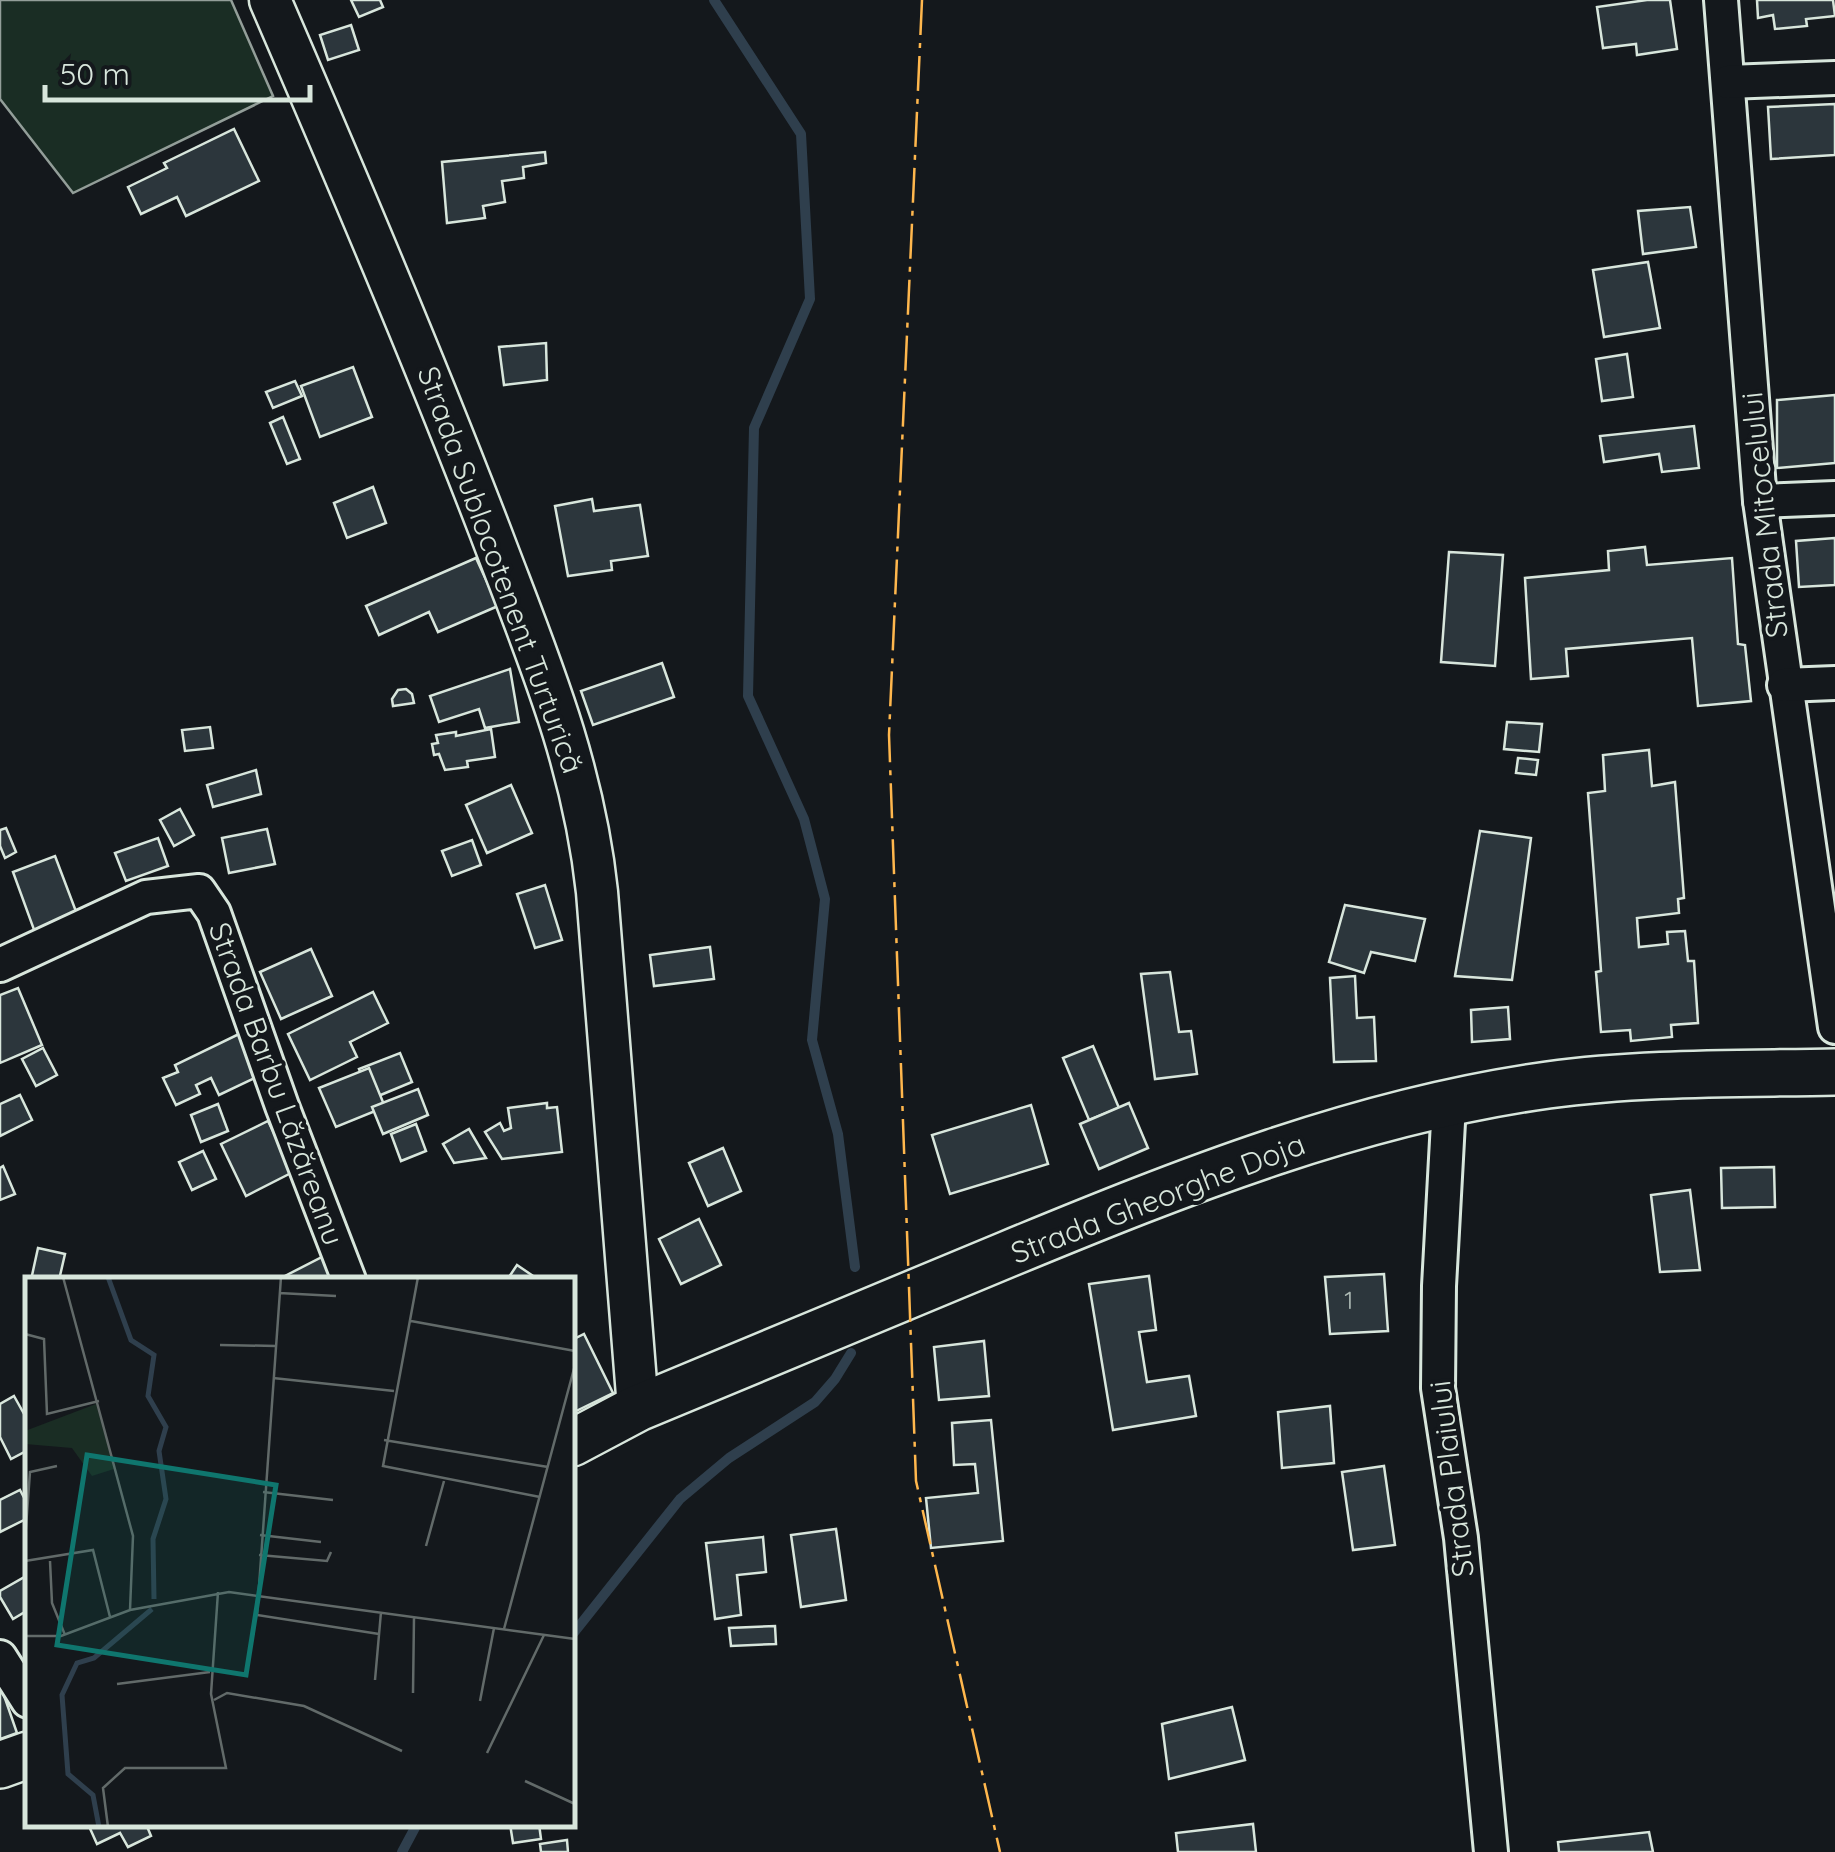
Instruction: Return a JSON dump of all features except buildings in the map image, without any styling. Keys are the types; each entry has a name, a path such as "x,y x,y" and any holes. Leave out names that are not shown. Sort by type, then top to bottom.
{"main road":[{"name":"Strada Gheorghe Doja","path":"575,1441 638,1408 1166,1189 1294,1145 1449,1104 1548,1085 1658,1076 1835,1072"},
{"path":"0,1765 25,1755"}],"street":[{"name":"Strada Sublocotenent Turturică","path":"270,0 442,406 577,771 592,839 638,1408"},
{"name":"Strada Mitocelului","path":"1721,0 1760,501 1835,1027"},
{"path":"1728,82 1835,78"},
{"path":"1760,501 1835,498"},
{"path":"1784,686 1835,682"},
{"name":"Strada Barbu Lăzăreanu","path":"0,965 146,897 198,891 214,913 348,1277"},
{"name":"Strada Plaiului","path":"1449,1104 1438,1286 1438,1388 1461,1538 1491,1852"},
{"path":"0,1657 25,1696"}],"green space":[{"path":"0,0 231,0 273,96 73,193 0,99"}],"waterway":[{"path":"714,0 801,134 810,299 754,428 748,696 804,819 825,899 812,1040 838,1134 855,1267"},
{"path":"575,1631 680,1499 729,1458 815,1402 851,1353"},
{"path":"402,1852 415,1827"}],"power":[{"path":"922,0 889,735 916,1481 1000,1852"}]}
